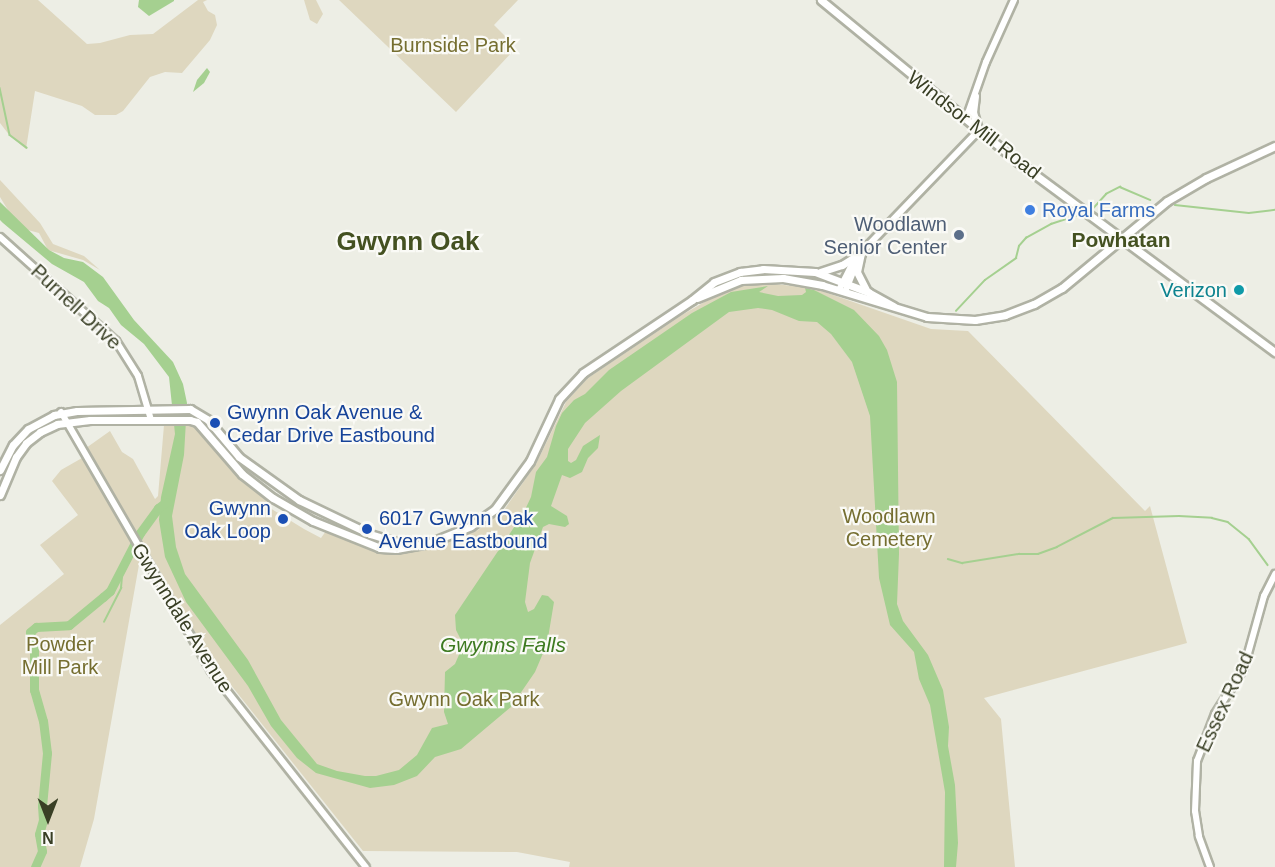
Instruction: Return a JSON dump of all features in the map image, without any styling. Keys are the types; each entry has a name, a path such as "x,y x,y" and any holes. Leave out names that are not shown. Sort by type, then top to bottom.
{"main road":[{"name":"Windsor Mill Road","path":"821,0 979,130 1275,352"},
{"path":"975,96 973,112 979,130"},
{"path":"692,300 728,284 757,278 800,280 927,317 975,320 1005,315 1034,304 1054,293 1151,212 1187,188 1275,146"},
{"path":"815,273 833,269 861,253"},
{"path":"861,253 857,273 860,283 868,292"},
{"path":"0,495 16,457 26,443 40,432 66,422 190,420 197,422 236,468 273,498 324,526 381,548 411,547 460,532 495,509 530,461 553,411 574,382 598,362 692,300 714,282 740,272 763,269 815,273 846,282 893,306"},
{"path":"0,470 13,445 28,429 61,412 190,409 208,420 239,457 279,487 329,517 382,539 411,547"},
{"path":"236,468 245,472 256,470"},
{"path":"273,498 279,487"},
{"path":"324,526 329,517"}],"street":[{"path":"966,119 996,39 1014,0"},
{"path":"842,291 850,265 979,130"},
{"name":"Purnell Drive","path":"0,237 116,341 133,364 151,420"},
{"name":"Gwynndale Avenue","path":"61,412 211,671 366,867"},
{"name":"Essex Road","path":"1210,867 1199,836 1195,811 1197,761 1212,722 1244,668 1264,596 1275,574"}],"green space":[{"path":"0,0 38,0 87,44 130,35 153,34 198,0 207,0 203,2 208,11 215,15 217,25 210,40 182,73 165,72 150,77 123,111 116,115 95,115 82,106 35,91 26,149 10,136 0,123"},
{"path":"304,0 316,0 323,14 317,24 310,20"},
{"name":"Burnside Park","path":"339,0 518,0 494,25 513,44 514,50 456,112"},
{"path":"0,180 40,223 53,244 84,256 100,270 83,260 48,250 39,233 24,229 14,220 0,197"},
{"path":"764,283 813,288 931,329 968,331 1145,511 1150,506 1187,643 984,698 1001,719 1015,867 569,867 570,862 517,852 363,851 211,660 143,542 94,819 80,867 0,867 0,625 64,574 40,545 78,515 52,481 61,470 82,458 79,453 110,431 122,452 133,459 155,499 158,496 164,425 195,426 230,469 268,498 270,508 321,538 326,531 366,547 389,552 428,549 478,530 504,510 536,464 566,402 588,378 682,315 720,293 742,285"}],"water":[{"path":"139,0 174,1 149,16 138,7"},
{"path":"207,68 210,72 204,83 193,92 197,80"},
{"name":"Gwynns Falls","path":"0,202 49,250 64,258 83,262 103,277 134,320 173,362 183,384 187,403 184,455 172,516 176,547 185,574 248,660 281,720 317,764 337,771 365,776 376,776 399,770 417,755 432,728 448,724 444,712 445,672 455,664 461,650 455,615 523,514 531,497 536,472 547,457 556,426 562,413 574,400 585,394 609,370 692,313 731,292 768,286 759,292 778,296 802,295 806,292 805,288 814,290 854,310 879,336 887,350 897,382 899,554 897,604 903,621 928,655 943,690 949,727 948,746 955,785 958,843 956,867 944,867 945,792 930,705 919,679 914,652 890,625 879,578 870,416 852,362 831,334 817,322 799,321 772,310 758,308 729,312 621,391 585,423 568,449 568,461 571,463 576,460 583,446 600,435 598,448 588,458 582,472 570,478 562,475 551,506 567,516 569,524 565,527 549,524 543,527 530,563 525,602 528,612 534,609 542,595 548,596 554,602 547,644 535,672 511,707 461,749 435,757 417,776 394,785 370,788 316,773 297,758 271,726 248,686 186,602 165,557 159,520 161,497 175,434 169,377 144,344 121,325 109,308 98,301 84,282 52,264 0,220"}],"waterway":[{"path":"0,88 10,135 27,148"},
{"path":"1090,212 1106,194 1120,187 1150,200"},
{"path":"1175,205 1249,213 1275,210"},
{"path":"956,311 985,280 1016,258 1019,246 1026,238 1051,224 1082,214"},
{"path":"35,867 42,851 39,834 43,820 42,806 47,753 43,721 34,690 34,650 30,632 36,627 69,625 110,591 140,533 158,508 166,502"},
{"path":"948,559 962,563 1019,554 1038,554 1057,547 1113,518 1179,516 1212,518 1228,522 1249,539 1268,565"},
{"path":"104,622 121,588 123,566"}],"place":[{"name":"Royal Farms","path":"1030,210"},
{"name":"Woodlawn Senior Center","path":"959,235"},
{"name":"Verizon","path":"1239,290"},
{"name":"Gwynn Oak Avenue & Cedar Drive Eastbound","path":"215,423"},
{"name":"Gwynn Oak Loop","path":"283,519"},
{"name":"6017 Gwynn Oak Avenue Eastbound","path":"367,529"}],"district":[{"name":"Powhatan","path":"1121,240"},
{"name":"Gwynn Oak","path":"408,242"}],"park label":[{"name":"Woodlawn Cemetery","path":"889,528"},
{"name":"Powder Mill Park","path":"60,656"},
{"name":"Gwynn Oak Park","path":"464,699"}]}
